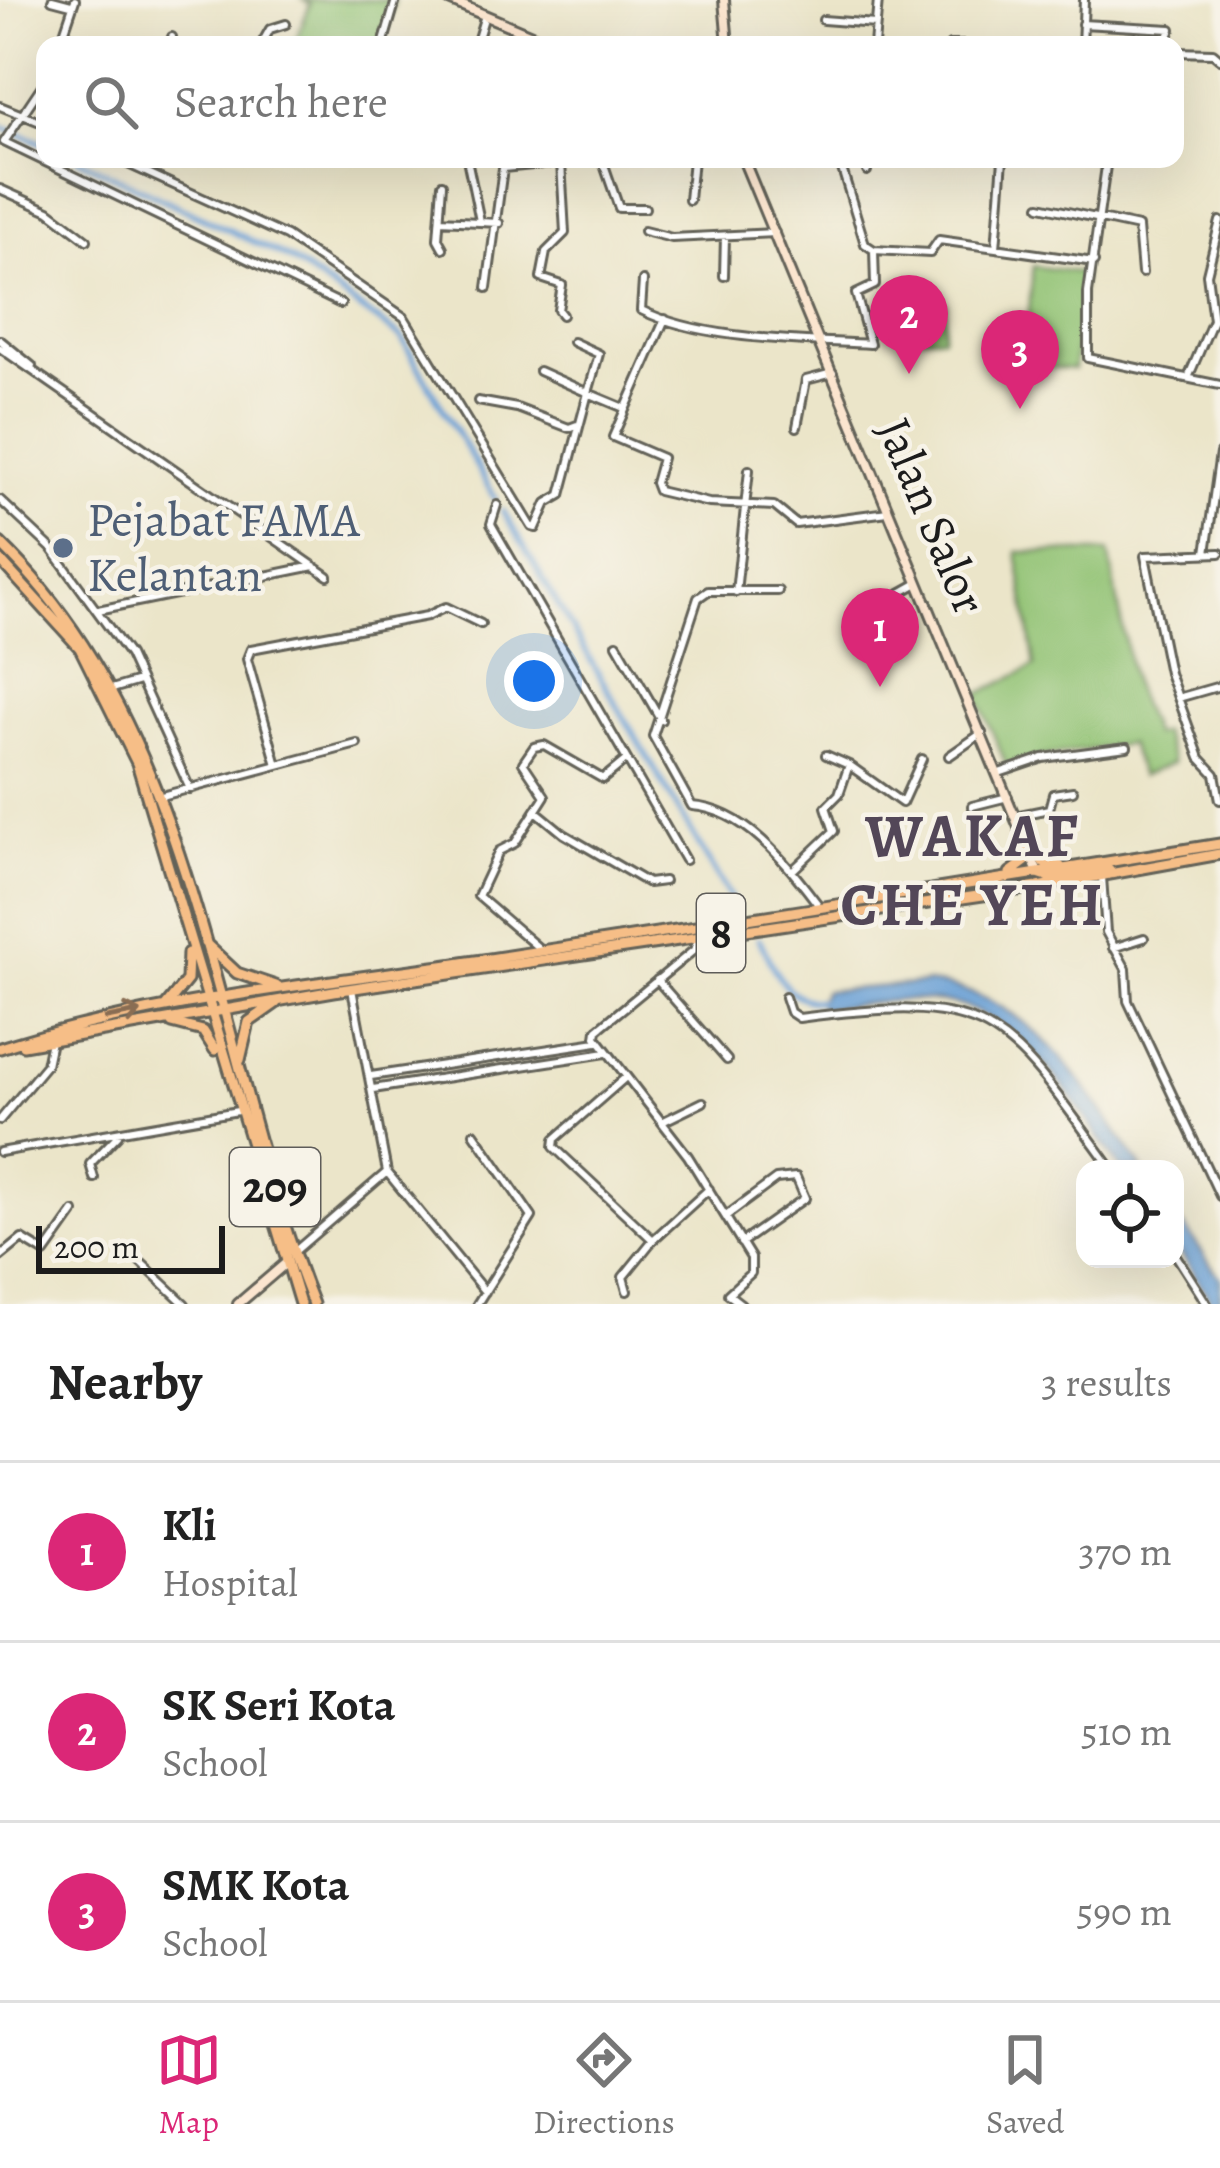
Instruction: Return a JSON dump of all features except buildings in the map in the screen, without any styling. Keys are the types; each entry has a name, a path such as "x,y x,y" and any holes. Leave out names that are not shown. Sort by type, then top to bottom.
{"main road":[{"path":"449,0 534,36"},
{"path":"724,0 727,36"},
{"name":"Jalan Salor","path":"744,168 921,582 1038,873"},
{"path":"0,543 71,624 112,689 158,797 218,998 216,1012"},
{"path":"0,560 65,628 122,724 150,801 206,1000 216,1012"},
{"name":"Jalan Salor","path":"1016,818 1032,848 1038,873"},
{"path":"988,879 1024,865 1023,838"},
{"name":"8","path":"0,1048 166,1006 279,987 1220,844"},
{"path":"1032,848 1049,866 1097,864"},
{"name":"8","path":"0,1048 280,1000 1102,877 1220,854"},
{"path":"956,897 1029,882 1038,873 1053,878 1160,865"},
{"path":"201,940 237,973 279,987"},
{"path":"166,1006 187,980 189,944"},
{"path":"239,1069 242,1035 249,1022 280,1000"},
{"name":"209","path":"216,1012 239,1069 313,1304"},
{"name":"209","path":"216,1012 226,1070 300,1304"},
{"path":"168,1021 207,1034 226,1070"},
{"path":"238,1304 286,1263"}],"street":[{"path":"52,0 74,3 63,36"},
{"path":"386,36 396,0"},
{"path":"875,36 878,0"},
{"path":"1082,36 1084,0"},
{"path":"479,36 485,15"},
{"path":"823,20 876,24"},
{"path":"266,36 270,29 286,24"},
{"path":"1082,24 1171,29 1169,36"},
{"path":"1184,52 1213,53 1220,59"},
{"path":"36,92 5,139 36,154"},
{"path":"0,106 36,119"},
{"path":"64,168 341,304"},
{"path":"136,168 286,236 404,317 536,528 547,502 562,495 599,354 573,342"},
{"path":"469,168 480,221"},
{"path":"488,288 503,168"},
{"path":"561,168 565,233 546,252 541,278 562,285 558,310 562,315"},
{"path":"601,168 619,208 645,208"},
{"path":"689,200 691,168"},
{"path":"842,168 863,240 874,250 931,253 939,240 1094,262"},
{"path":"996,248 1002,168"},
{"path":"1106,168 1088,358 1220,385"},
{"path":"442,184 443,248"},
{"path":"0,189 49,211 87,240"},
{"path":"1040,206 1138,227 1142,273"},
{"path":"440,220 499,223"},
{"path":"1188,378 1211,327 1208,266 1220,222"},
{"path":"644,231 655,238 775,233"},
{"path":"724,276 725,236"},
{"path":"643,281 641,310 665,319 790,344 870,344 856,293 875,285 874,250"},
{"path":"1209,292 1220,295"},
{"path":"665,319 614,439 662,458 655,483 658,491 780,508 796,524 891,512"},
{"path":"0,344 328,576"},
{"path":"539,371 625,408"},
{"path":"797,427 806,380 833,373"},
{"path":"478,401 518,408 569,428 578,425"},
{"path":"1206,553 1220,458"},
{"path":"736,592 749,470"},
{"path":"0,500 51,548 129,655 190,789"},
{"path":"497,505 491,524 685,860"},
{"path":"1220,553 1145,556 1178,698 1200,758 1216,769 1220,800"},
{"path":"98,610 314,566"},
{"path":"883,635 897,632 900,593 921,582"},
{"path":"778,591 708,592 698,598 653,736 692,806 717,810 774,850 820,908"},
{"path":"277,765 247,658 251,649 428,616 446,607 481,624"},
{"path":"616,644 661,720"},
{"path":"112,689 139,680"},
{"path":"1178,698 1220,686"},
{"path":"949,756 982,733"},
{"path":"158,797 357,744"},
{"path":"541,950 484,906 478,891 499,851 515,843 546,792 522,769 534,747 550,746 603,778 626,760"},
{"path":"999,773 1043,758 1127,747"},
{"path":"826,755 849,765 902,803 922,759"},
{"path":"792,871 834,830 826,807 839,794 849,765"},
{"path":"1016,818 1049,809 1053,794 1073,791"},
{"path":"972,806 1008,796"},
{"path":"536,811 564,835 648,883 664,881"},
{"path":"1102,877 1106,932 1126,969 1126,994 1146,1046 1220,1196"},
{"path":"700,936 694,950 597,1030 597,1042 662,1121 741,1243 753,1270 728,1294 741,1304"},
{"path":"1113,948 1144,938"},
{"path":"657,980 727,1060"},
{"path":"352,989 386,1172 485,1292"},
{"path":"785,997 799,1018 938,1008 997,1029 1049,1082 1105,1160"},
{"path":"0,1120 46,1065 51,1041"},
{"path":"371,1076 597,1042"},
{"path":"373,1089 606,1053"},
{"path":"626,1077 555,1138 554,1147 653,1240"},
{"path":"662,1121 703,1102"},
{"path":"0,1152 238,1111"},
{"path":"94,1178 90,1164 121,1132"},
{"path":"474,1133 532,1217 477,1304"},
{"path":"294,1252 386,1172"},
{"path":"726,1216 776,1179 796,1177 805,1198 741,1243"},
{"path":"627,1291 623,1277 653,1240 710,1189"},
{"path":"0,1257 22,1240 45,1253 74,1212"},
{"path":"132,1254 185,1304"},
{"path":"1184,1268 1207,1304"}],"green space":[{"path":"303,0 395,0 385,36 298,36 310,4"},
{"path":"1033,266 1083,273 1074,369 1024,366"},
{"path":"906,296 939,298 946,304 943,336 911,337 900,300"},
{"path":"1017,552 1109,552 1133,685 1153,735 1162,732 1173,763 1141,776 1129,744 1044,756 1007,767 977,695 1035,666"}],"water":[{"path":"927,983 965,991 998,1005 1054,1050 1137,1160 1115,1160 1047,1066 1000,1024 943,1002 913,1000 822,1009 818,1001 824,991"},
{"path":"1184,1226 1220,1278 1220,1304 1213,1304 1184,1258"}],"waterway":[{"path":"0,126 36,140"},
{"path":"97,168 290,259 401,337 495,498"},
{"path":"503,511 736,908"},
{"path":"759,939 788,988 818,1001"}],"place":[{"name":"SK Seri Kota","path":"909,374"},
{"name":"SMK Kota","path":"1020,409"},
{"name":"Pejabat FAMA Kelantan","path":"63,548"},
{"name":"Kli","path":"880,687"}],"district":[{"name":"WAKAF CHE YEH","path":"973,870"}]}
